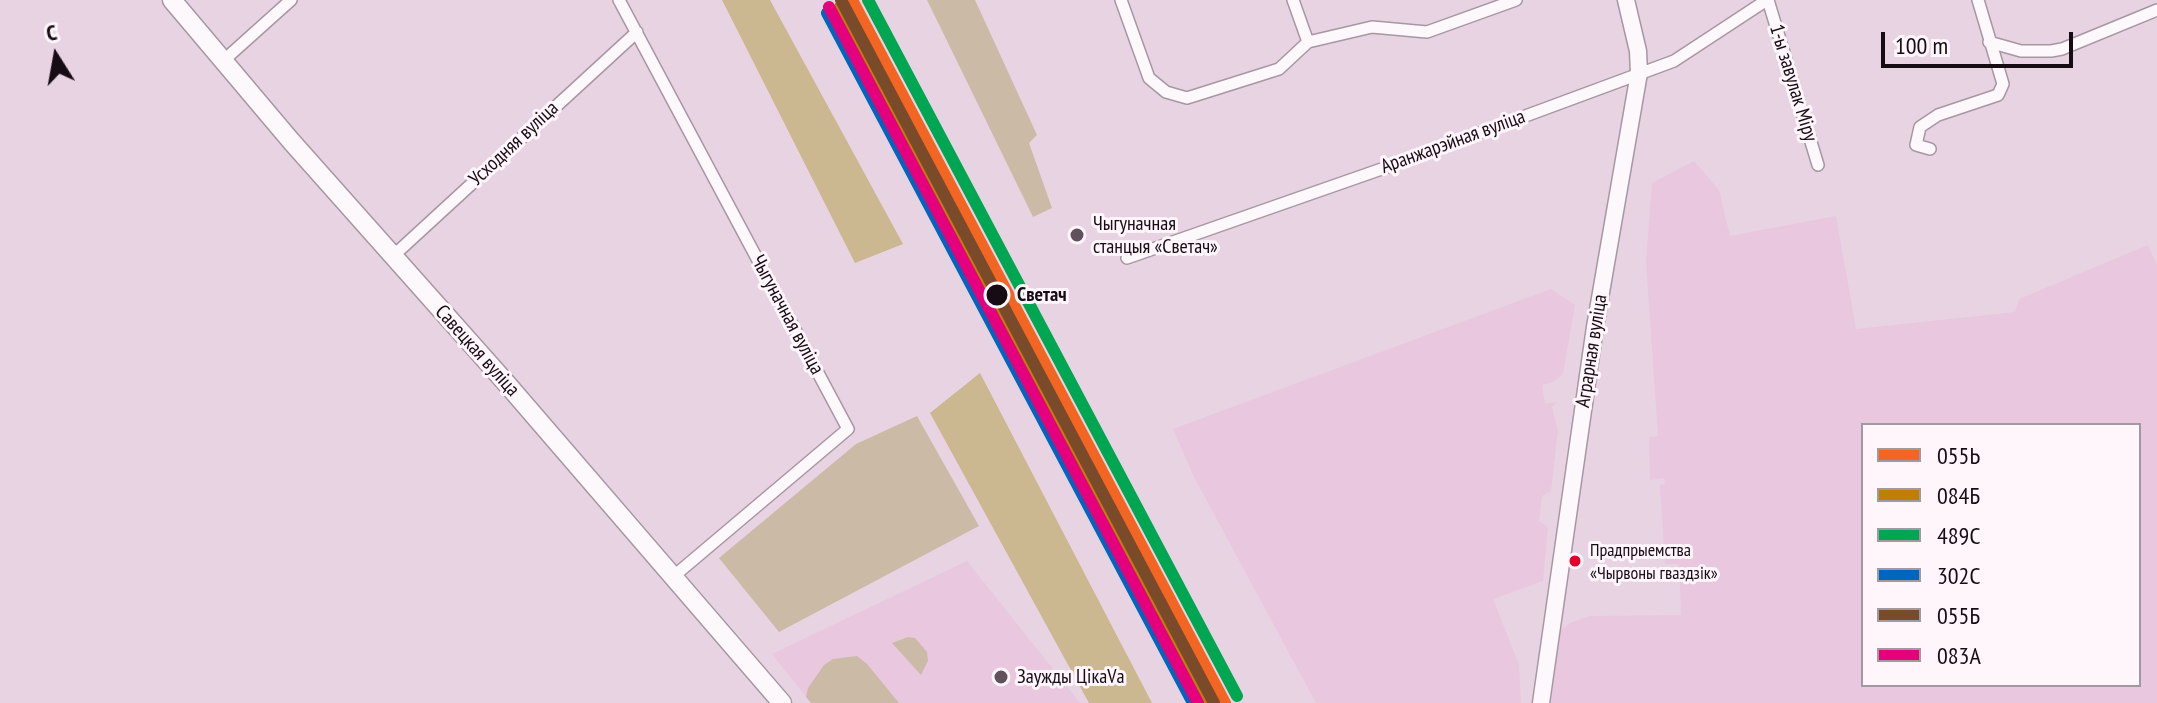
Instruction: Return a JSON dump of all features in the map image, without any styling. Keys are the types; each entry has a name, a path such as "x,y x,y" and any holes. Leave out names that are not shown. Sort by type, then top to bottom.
{"main road":[{"name":"Савецкая вуліца","path":"172,0 782,703"}],"street":[{"path":"223,61 291,0"},
{"name":"Чыгуначная вуліца","path":"619,0 848,429 674,576"},
{"path":"1121,0 1149,78 1166,92 1187,98 1279,69 1308,42 1372,27 1427,32 1516,0"},
{"path":"1293,0 1308,42"},
{"name":"Аграрная вуліца","path":"1541,703 1593,342 1639,73 1638,51 1626,0"},
{"name":"Аранжарэйная вуліца","path":"1127,258 1393,165 1674,61 1767,0"},
{"name":"1-ы завулак Міру","path":"1767,0 1818,165"},
{"path":"1930,149 1916,145 1920,127 1938,115 1998,95 2003,84 1978,0"},
{"path":"1989,42 2021,51 2062,49 2157,10"},
{"name":"Усходняя вуліца","path":"392,257 637,32"}],"shaded area":[{"path":"722,0 770,0 903,244 855,263"},
{"path":"927,0 975,0 1037,135 1029,143 1052,208 1033,217"},
{"path":"1694,161 1719,190 1730,236 1836,216 1856,329 2015,312 2019,299 2148,245 2157,265 2157,703 1551,703 1560,631 1570,623 1590,616 1681,615 1679,564 1665,564 1660,485 1665,484 1664,478 1650,480 1649,437 1658,436 1646,261 1652,183"},
{"path":"1551,289 1575,305 1563,374 1553,382 1542,385 1545,404 1557,402 1552,407 1558,430 1551,491 1542,496 1539,521 1548,527 1543,581 1493,599 1519,665 1521,703 1316,703 1194,477 1173,429"},
{"path":"980,373 1152,703 1089,703 930,413"},
{"path":"917,416 979,526 779,632 719,558 856,444"},
{"path":"967,561 1080,703 811,703 772,654"},
{"path":"908,637 915,638 927,652 928,661 921,675 892,643"},
{"path":"857,656 899,703 811,703 806,697 808,688 824,665 833,659"}],"transit line":[{"name":"055Б","path":"841,0 1214,703"},
{"name":"055Ь","path":"852,0 1225,703"},
{"name":"489С","path":"868,0 1237,696"},
{"name":"083А","path":"829,7 1198,703"},
{"name":"084Б","path":"840,7 1209,703"},
{"name":"302С","path":"827,13 1193,703"}],"place":[{"name":"Чыгуначная станцыя «Светач»","path":"1077,235"},
{"name":"Светач","path":"997,295"},
{"name":"Прадпрыемства «Чырвоны гваздзік»","path":"1575,561"},
{"name":"Заужды ЦікаVа","path":"1001,677"}]}
